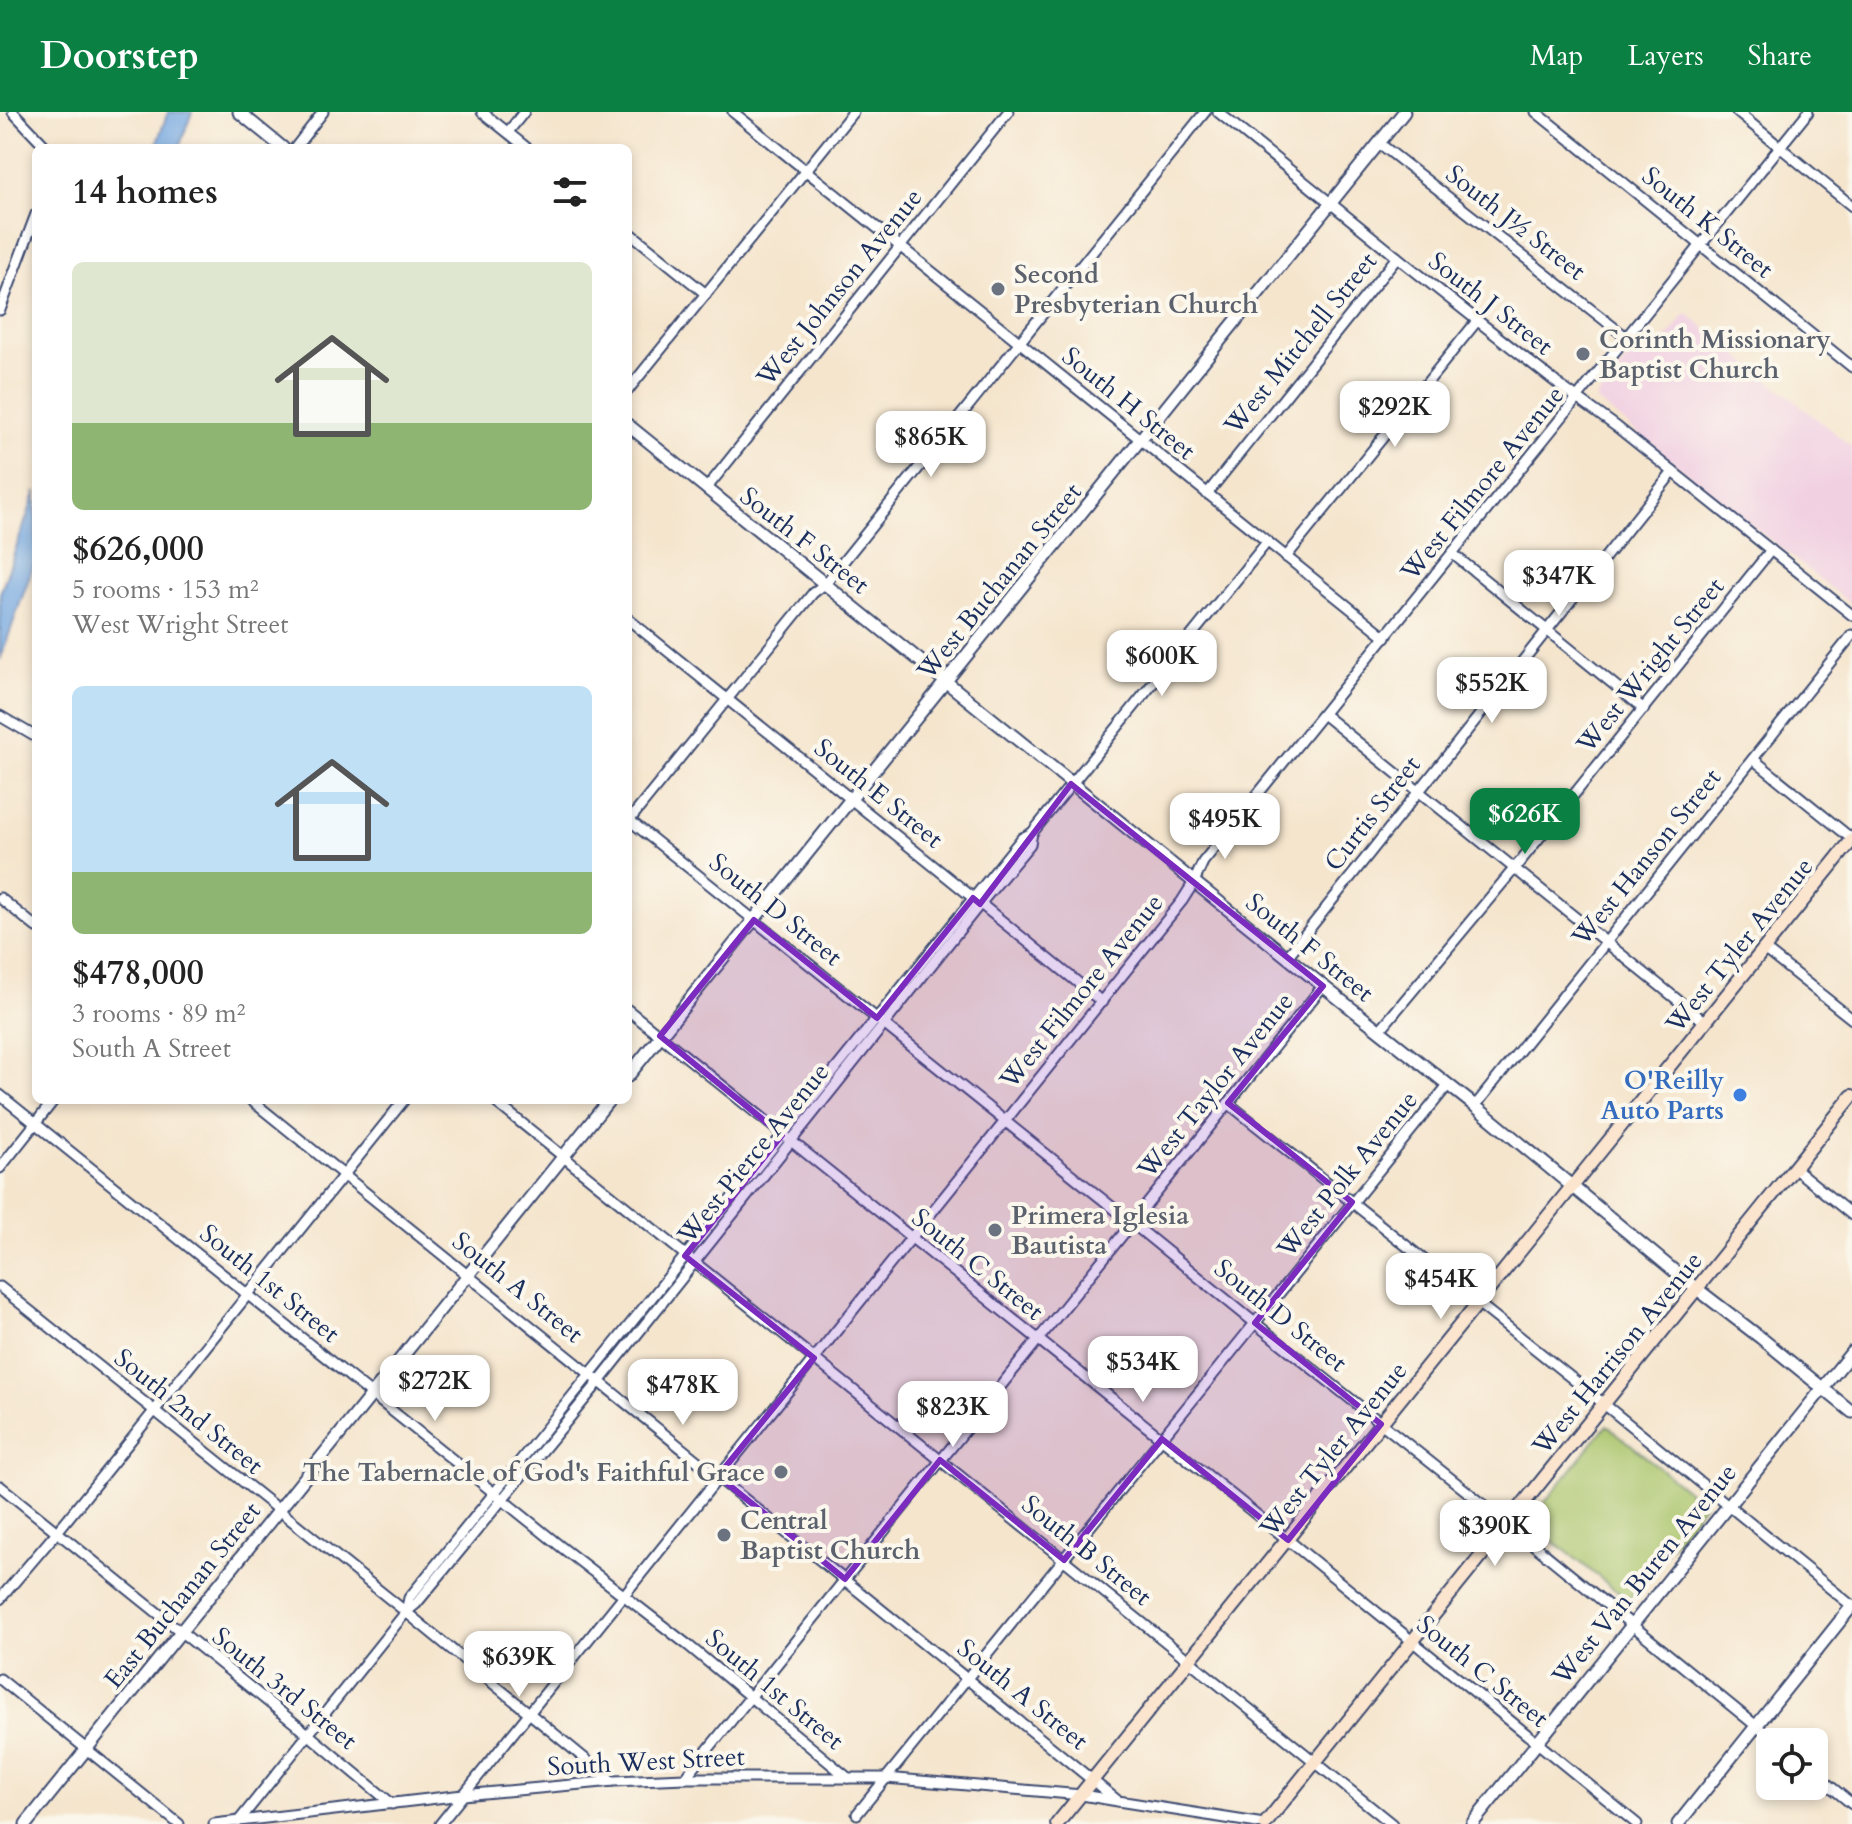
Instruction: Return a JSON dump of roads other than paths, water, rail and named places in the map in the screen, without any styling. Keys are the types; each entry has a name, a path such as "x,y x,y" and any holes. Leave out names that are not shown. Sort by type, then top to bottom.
{"main road":[{"name":"West Tyler Avenue","path":"1057,1824 1852,839"},
{"name":"West Harrison Avenue","path":"1264,1824 1852,1096"}],"street":[{"path":"13,112 43,144"},
{"path":"239,112 278,144"},
{"path":"298,144 323,112"},
{"path":"482,112 522,144"},
{"path":"508,132 524,112"},
{"name":"South H Street","path":"733,112 1386,637"},
{"path":"632,385 853,112"},
{"name":"West Johnson Avenue","path":"706,489 1008,112"},
{"path":"632,816 813,593 826,583 1205,112"},
{"name":"South J Street","path":"1218,112 1477,321 1852,615"},
{"name":"West Buchanan Street","path":"632,1071 1404,112"},
{"name":"South K Street","path":"1536,112 1852,367"},
{"path":"1737,112 1852,206"},
{"name":"West Filmore Avenue","path":"440,1824 1102,1002 1182,901 1203,862 1808,112"},
{"name":"South J½ Street","path":"1379,143 1626,337"},
{"path":"0,310 32,225"},
{"path":"632,234 706,294"},
{"name":"West Mitchell Street","path":"1207,494 1397,257"},
{"path":"1286,557 1477,321"},
{"name":"South F Street","path":"632,428 1852,1412"},
{"name":"Curtis Street","path":"1287,957 1673,472"},
{"name":"West Pierce Avenue","path":"499,1496 590,1374 689,1259 881,1022 1022,838 1032,833 1267,542"},
{"name":"West Wright Street","path":"1380,1030 1771,550"},
{"path":"1453,554 1644,709"},
{"name":"South E Street","path":"632,622 1102,1002"},
{"name":"West Hanson Street","path":"1475,1106 1852,635"},
{"path":"1324,715 1705,1022"},
{"path":"0,716 32,735"},
{"path":"1753,759 1852,839"},
{"name":"South D Street","path":"632,822 1760,1728"},
{"path":"0,898 32,924"},
{"path":"1764,949 1852,1019"},
{"name":"West Taylor Avenue","path":"685,1778 1323,986"},
{"name":"South C Street","path":"632,1013 1637,1824"},
{"name":"West Polk Avenue","path":"857,1814 1448,1085"},
{"name":"South 1st Street","path":"0,1095 848,1778"},
{"path":"1228,1103 1852,1606 1678,1824"},
{"path":"0,1168 51,1104"},
{"name":"South A Street","path":"256,1104 1094,1780"},
{"path":"0,1599 401,1104"},
{"name":"South B Street","path":"498,1104 1392,1824"},
{"path":"372,1393 606,1104"},
{"path":"1794,1168 1852,1215"},
{"name":"West Pierce Avenue","path":"499,1496 599,1382 689,1259"},
{"name":"South 2nd Street","path":"0,1287 612,1781"},
{"name":"West Van Buren Avenue","path":"1472,1824 1852,1352"},
{"name":"East Buchanan Street","path":"26,1824 372,1393"},
{"name":"South 3rd Street","path":"0,1486 392,1804"},
{"path":"238,1822 406,1612 409,1598 499,1496"},
{"path":"0,1679 179,1824"},
{"name":"South West Street","path":"214,1824 463,1795 612,1781 685,1778 886,1778 1082,1795 1118,1801"},
{"path":"1094,1780 1118,1801 1264,1824"},
{"path":"1828,1784 1852,1804"}],"water":[{"path":"168,112 192,112 180,144 156,144"},
{"path":"32,502 32,569 0,660 0,594"}],"place":[{"name":"Second Presbyterian Church","path":"998,289"},
{"name":"Corinth Missionary Baptist Church","path":"1583,354"},
{"name":"O'Reilly Auto Parts","path":"1740,1095"},
{"name":"Primera Iglesia Bautista","path":"995,1230"},
{"name":"The Tabernacle of God's Faithful Grace","path":"781,1472"},
{"name":"Central Baptist Church","path":"724,1535"}]}
